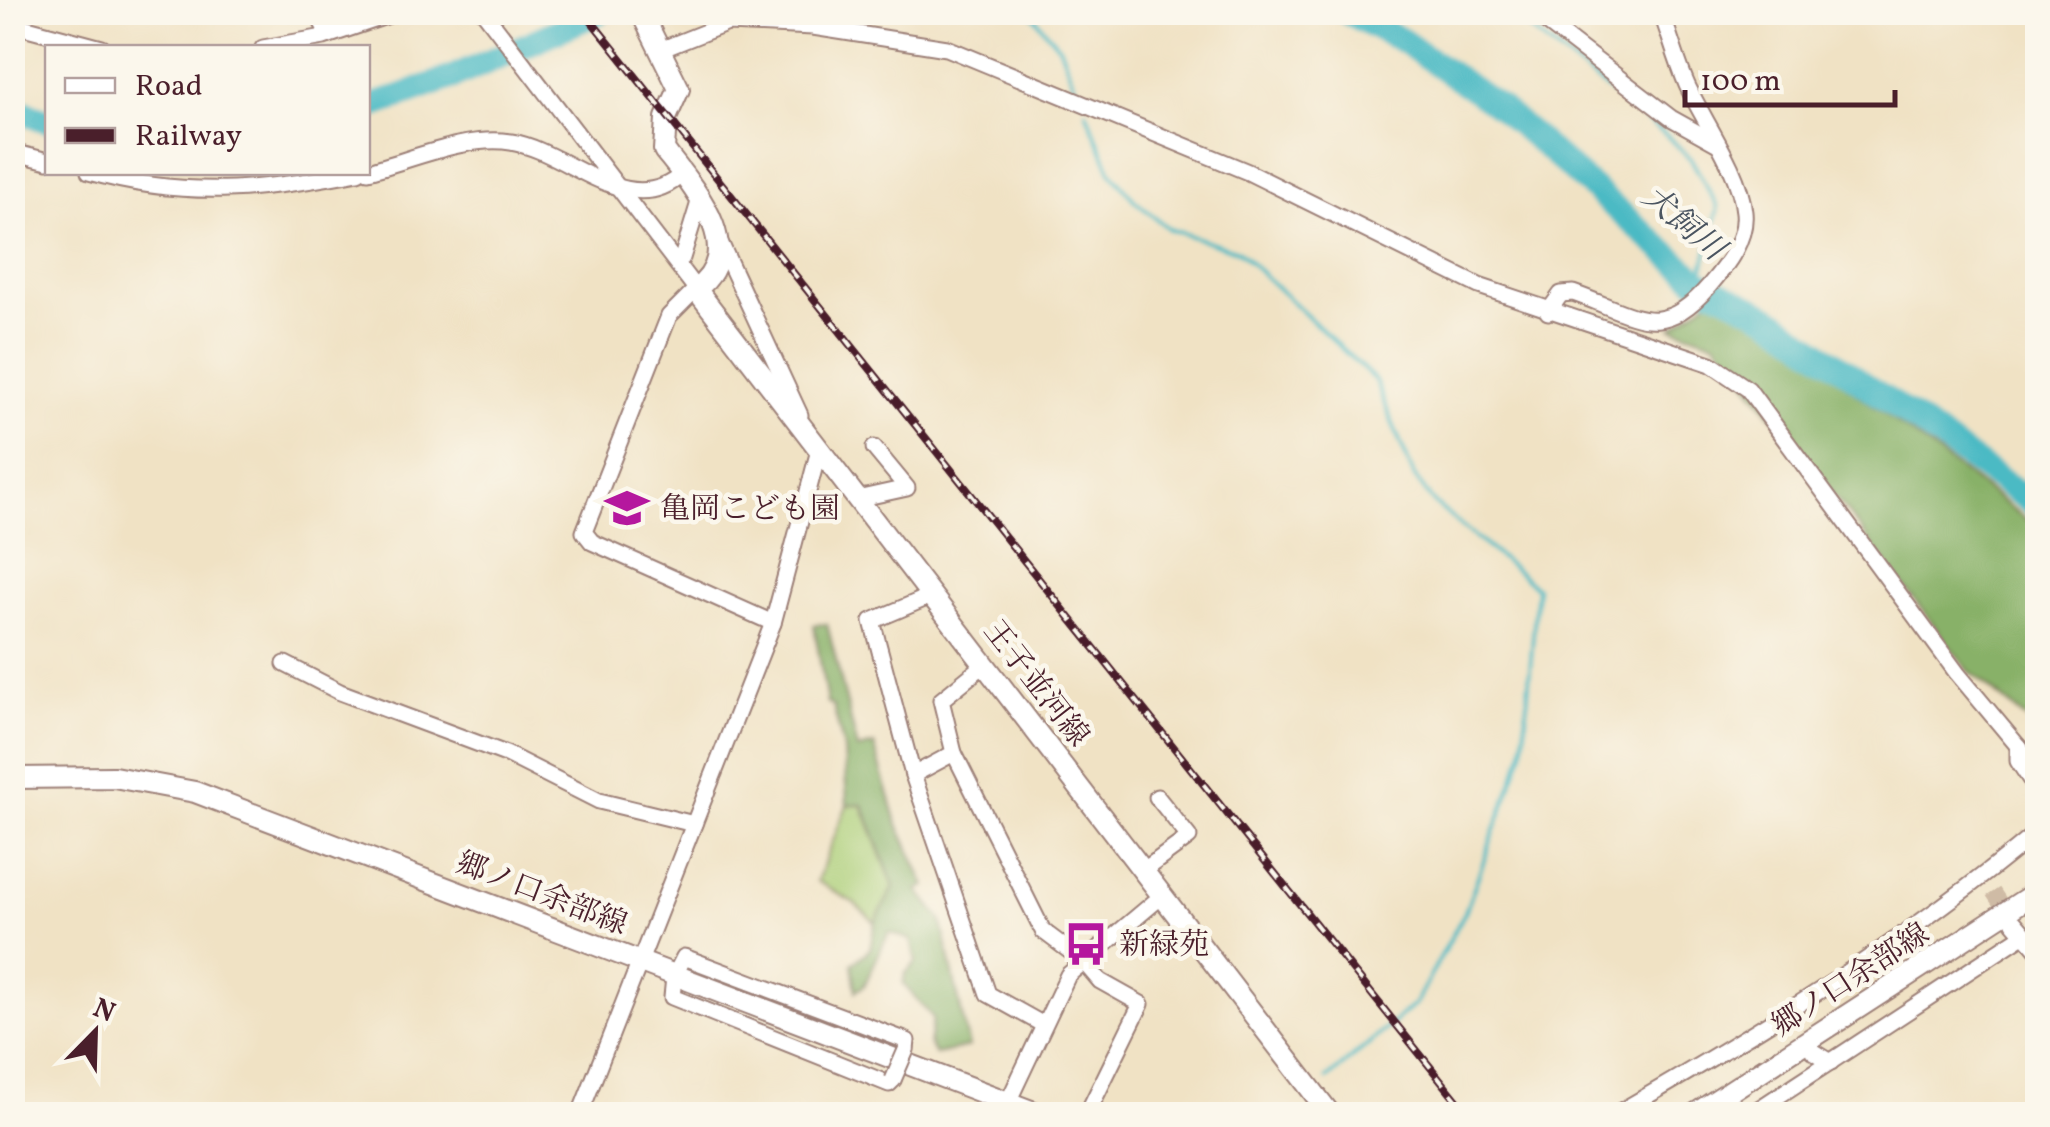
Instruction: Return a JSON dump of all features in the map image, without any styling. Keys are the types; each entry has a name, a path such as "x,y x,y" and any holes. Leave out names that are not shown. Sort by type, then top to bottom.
{"main road":[{"path":"641,12 679,89 662,136 664,150 700,199 718,236 720,256 716,269 696,289"},
{"name":"王子並河線","path":"696,289 1330,1114"},
{"name":"郷ノ口余部線","path":"12,778 114,777 195,792 1039,1114"},
{"name":"郷ノ口余部線","path":"1695,1114 2038,891"}],"street":[{"path":"316,12 329,35"},
{"path":"277,45 329,35 398,12"},
{"path":"1533,12 1672,118 1719,145"},
{"path":"1548,312 1561,294 1573,293 1653,321 1680,316 1727,264 1740,238 1744,211 1719,145 1688,85 1661,12"},
{"path":"488,18 696,289 669,316 584,532 592,542 773,623"},
{"path":"658,46 728,23 813,27 948,48 1248,172 1479,286 1711,364 1748,389 1958,673 2038,770"},
{"path":"12,24 91,45"},
{"path":"370,170 486,140 516,142 628,190 668,188 682,174"},
{"path":"12,152 45,161"},
{"path":"99,175 140,186 264,190 342,175"},
{"path":"682,258 700,199"},
{"path":"580,1114 773,623 814,443 718,236"},
{"path":"857,499 907,488 874,448"},
{"path":"931,596 872,621 913,775 988,994 1042,1024"},
{"path":"285,664 340,692 506,754 599,801 694,824"},
{"path":"984,665 941,700 954,753 1043,931 1083,962 1100,981 1141,1004 1087,1114"},
{"path":"2018,742 2018,761 2038,792"},
{"path":"913,775 954,753"},
{"path":"1144,870 1189,837 1157,797"},
{"path":"1616,1114 1772,1022 1984,876 2038,831"},
{"path":"1984,876 1993,892"},
{"path":"1008,1102 1068,975 1163,896"},
{"path":"1752,1114 2018,929 2038,950"},
{"path":"684,957 906,1041 906,1050 890,1084 672,998 674,976 684,957"},
{"path":"1772,1022 1788,1035"},
{"path":"1813,1051 1831,1062"}],"green space":[{"path":"1709,299 1748,312 2037,527 2037,728 1969,671 1716,342 1672,327"},
{"path":"827,624 858,749 874,745 897,822 926,886 918,890 941,919 969,1047 935,1054 929,1045 933,1018 903,984 905,974 916,962 911,940 889,932 864,986 856,991 852,964 870,949 875,922 894,887 863,805 847,805 844,749 833,706 827,703 814,625"},
{"path":"847,805 862,805 894,887 875,922 854,903 817,881"}],"waterway":[{"name":"犬飼川","path":"370,107 453,77 600,12"},
{"path":"1030,12 1060,48 1080,98"},
{"name":"犬飼川","path":"1346,12 1403,41 1502,109 1700,282 1770,317 2038,507"},
{"path":"1508,12 1691,159 1718,207 1700,282"},
{"name":"犬飼川","path":"12,108 45,120"},
{"path":"1086,111 1111,172 1135,201 1169,229 1238,251 1375,380 1414,476 1434,503 1537,588 1523,753 1465,912 1415,1004 1327,1079"}],"tunnel":[{"path":"1993,892 2011,919"}],"railway":[{"path":"584,12 1468,1114"}],"place":[{"name":"亀岡こども園","path":"627,508"},
{"name":"新緑苑","path":"1086,944"}]}
